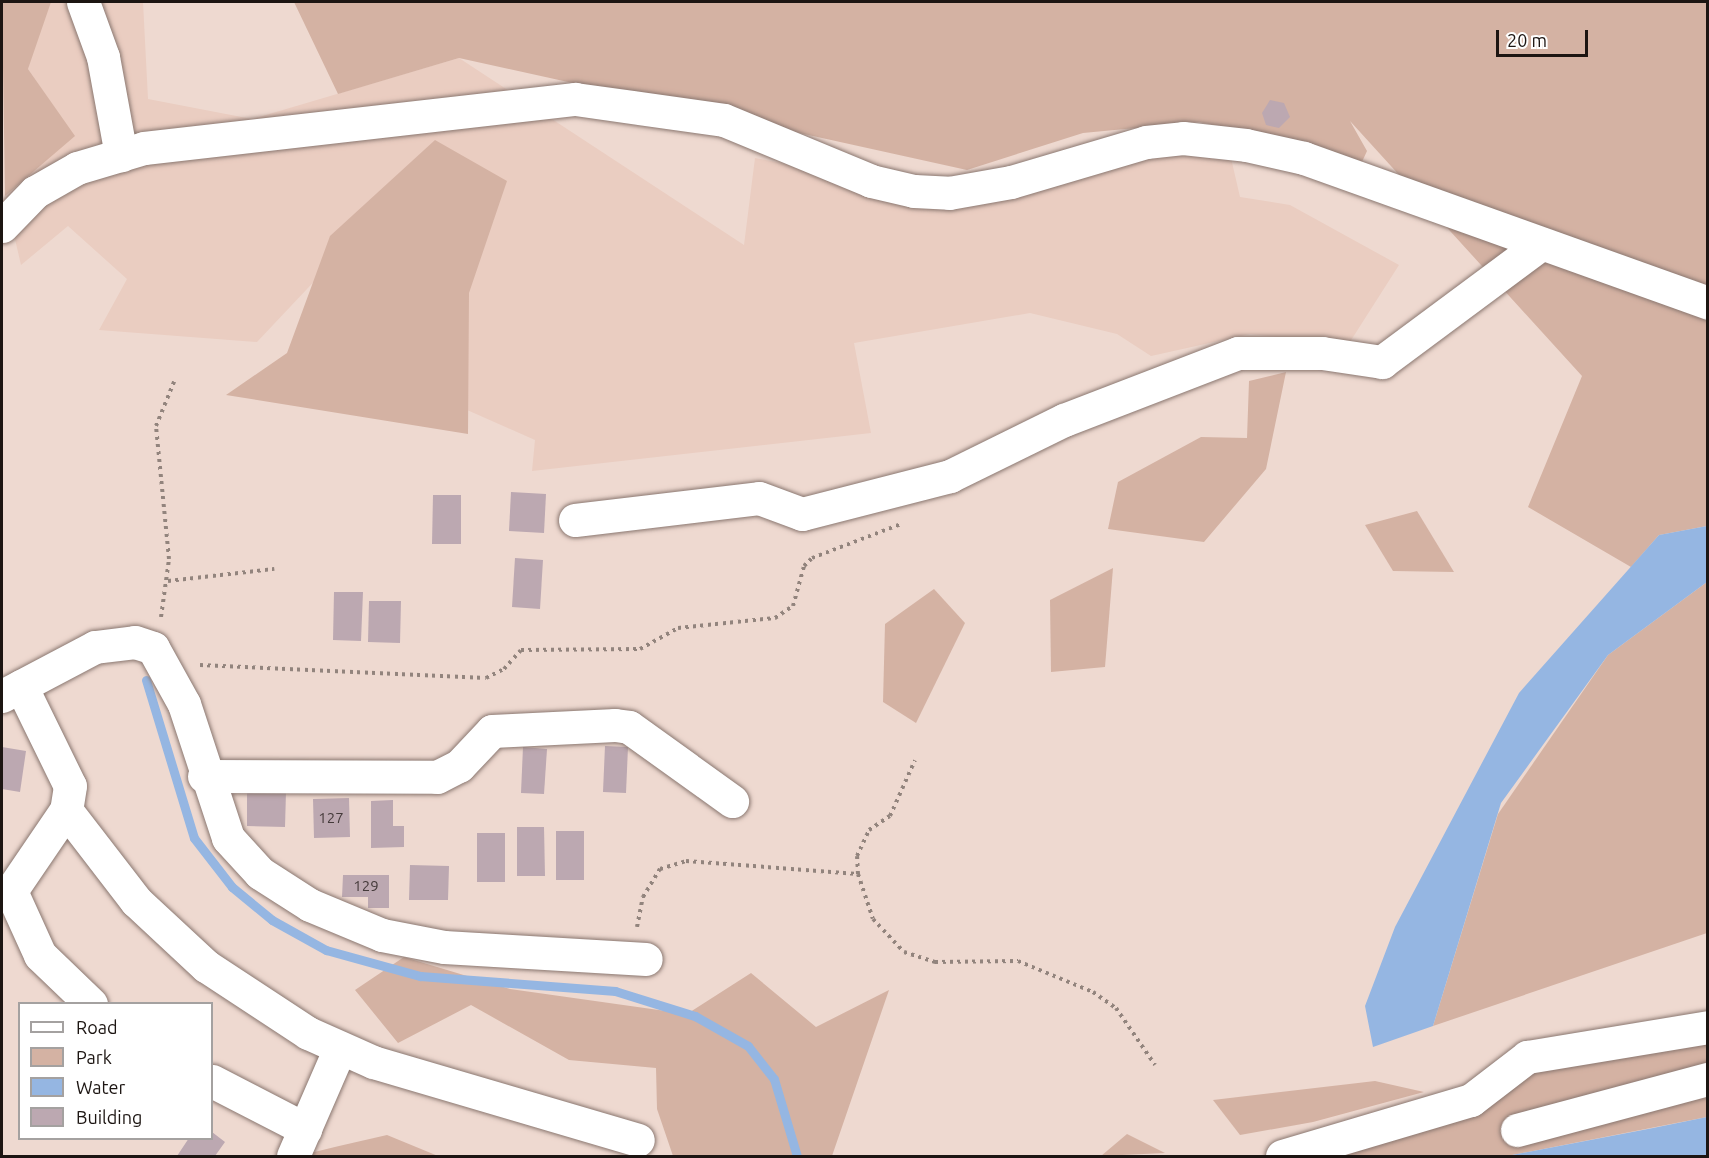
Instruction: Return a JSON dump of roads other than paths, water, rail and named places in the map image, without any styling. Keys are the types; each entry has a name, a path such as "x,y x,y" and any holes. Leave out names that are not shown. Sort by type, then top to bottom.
{"street":[{"path":"83,2 103,57 121,155"},
{"path":"2,226 35,192 77,168 121,155 575,99 724,120 871,181 914,191 949,193 1011,182 1146,142 1183,138 1246,145 1304,158 1707,303"},
{"path":"575,520 759,498 802,514 950,476 1064,420 1238,353 1322,353 1382,362 1541,244"},
{"path":"89,1002 40,956 11,891 66,810 70,786 11,691 95,647 135,642 153,648 184,704 204,776 228,838 260,873 310,905 362,926 444,947 639,956"},
{"path":"204,776 437,777 459,766 492,731 615,725 629,727 732,801"},
{"path":"66,810 136,901 206,966 308,1033 373,1062 638,1140"},
{"path":"1282,1156 1471,1100 1527,1057 1707,1027"},
{"path":"213,1082 299,1143 340,1048"},
{"path":"1517,1130 1707,1079"}],"water":[{"path":"1707,526 1707,582 1608,655 1501,803 1433,1026 1373,1047 1365,1006 1395,927 1519,693 1659,535"},
{"path":"1707,1117 1707,1156 1507,1156 1653,1128"}],"waterway":[{"path":"146,680 194,838 232,887 272,920 326,950 420,976 615,991 695,1016 748,1046 774,1079 797,1156"}]}
